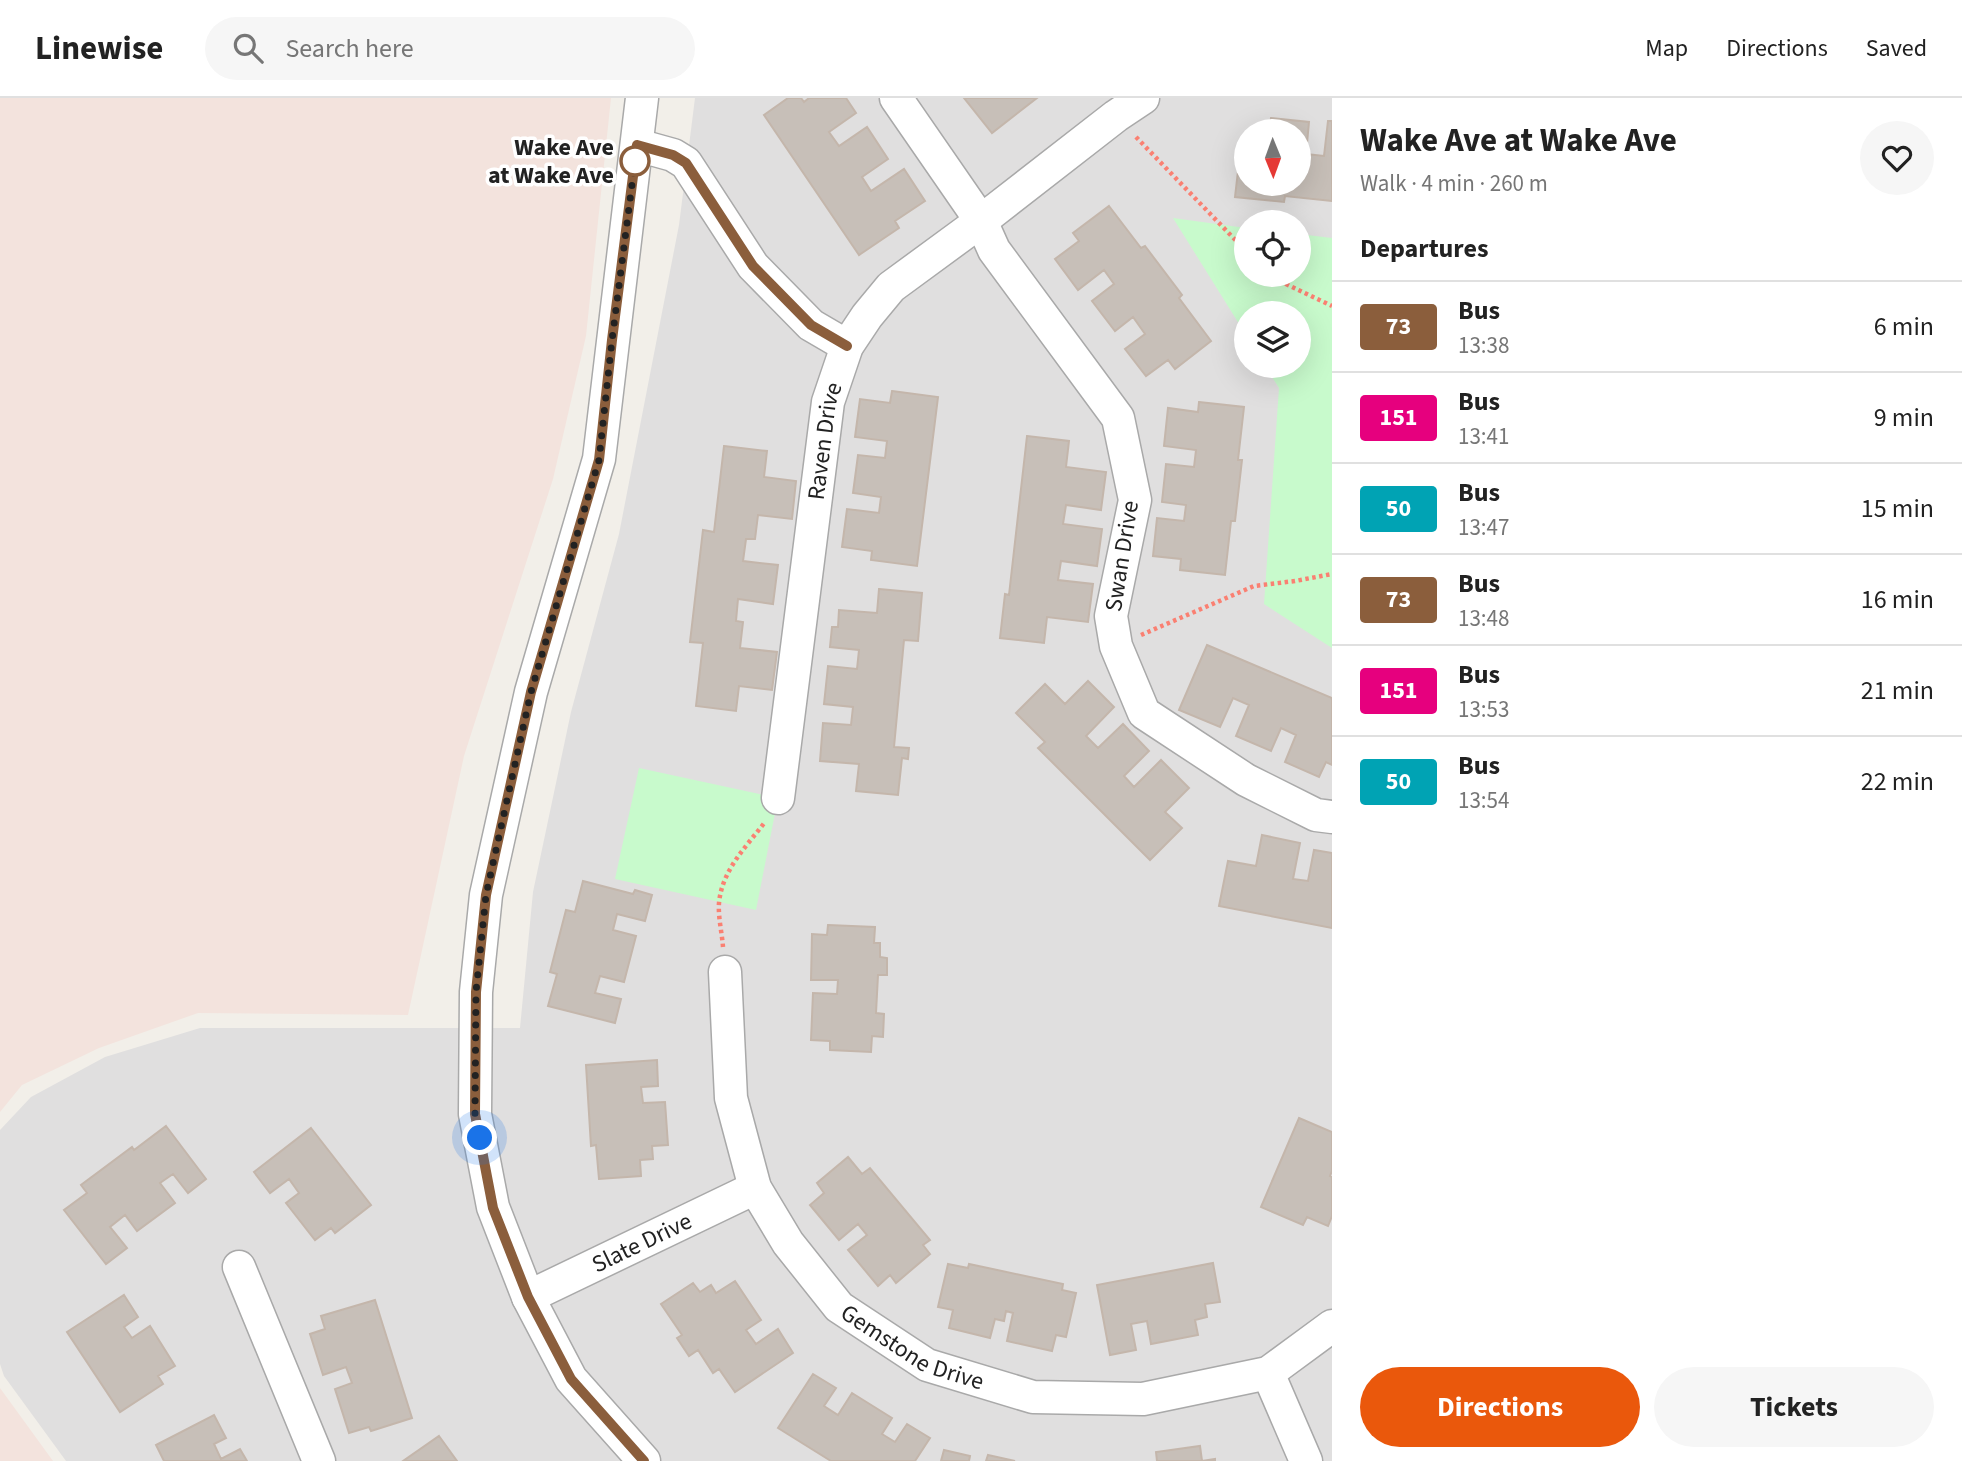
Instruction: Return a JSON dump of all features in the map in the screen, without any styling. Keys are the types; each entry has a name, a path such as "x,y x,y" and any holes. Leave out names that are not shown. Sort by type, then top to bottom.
{"street":[{"path":"642,98 599,460 531,692 486,895 476,992 475,1114 493,1208 528,1297 571,1379 644,1461"},
{"name":"Swan Drive","path":"896,98 981,221 994,250 1118,418 1135,500 1111,616 1116,646 1144,713 1246,780 1316,815 1332,817"},
{"name":"Raven Drive","path":"778,798 828,402 847,346 891,287 1143,98"},
{"path":"637,145 673,155 686,163 753,266 811,325 847,346"},
{"name":"Gemstone Drive","path":"725,972 731,1098 755,1188 788,1243 839,1307 927,1365 1033,1397 1143,1399 1268,1373 1332,1326"},
{"name":"Slate Drive","path":"528,1297 755,1188"},
{"path":"239,1267 319,1461"},
{"path":"1268,1373 1306,1461"}],"path":[{"path":"1116,116 1234,239"},
{"path":"1292,287 1332,306"},
{"path":"1116,646 1254,586 1332,574"},
{"path":"725,972 719,903 723,888 729,869 776,808 778,798"}],"shaded area":[{"path":"0,98 611,98 586,336 553,479 464,756 408,1015 198,1013 99,1048 22,1085 0,1112"},
{"path":"695,98 1332,98 1332,1461 66,1461 4,1376 0,1364 0,1130 31,1097 105,1057 200,1028 520,1028 533,892 571,712 619,534 679,225"},
{"path":"0,1388 53,1461 0,1461"}],"green space":[{"path":"1173,218 1234,226 1234,287 1311,287 1311,235 1332,238 1332,648 1264,604 1279,388 1273,378 1311,378 1311,301 1234,301 1234,316"},
{"path":"639,768 778,798 756,910 615,879"}],"building":[{"path":"788,98 801,98 804,102 809,98 846,98 856,113 829,132 839,146 867,127 888,159 862,177 871,191 904,169 925,201 895,221 899,228 859,255 764,115"},
{"path":"964,98 1037,98 992,133"},
{"path":"1328,121 1332,121 1332,201 1285,196 1311,196 1311,155 1324,156"},
{"path":"1235,196 1285,196 1284,202"},
{"path":"1109,206 1141,248 1145,246 1182,295 1179,298 1211,341 1175,369 1168,360 1146,376 1125,349 1145,334 1133,317 1115,331 1092,301 1114,284 1104,270 1078,290 1055,259 1079,241 1073,233"},
{"path":"892,391 938,397 917,566 871,560 872,551 842,547 847,509 879,513 881,497 853,493 858,455 885,458 887,441 855,437 860,399 890,403"},
{"path":"1199,402 1244,407 1238,460 1242,460 1225,575 1180,570 1181,559 1153,556 1157,518 1184,521 1186,505 1162,502 1166,464 1194,467 1196,450 1164,446 1168,408 1198,412"},
{"path":"1027,436 1069,441 1066,467 1106,472 1101,510 1066,505 1063,524 1102,529 1097,566 1061,561 1058,580 1093,584 1088,622 1047,617 1044,643 1000,638 1005,594 1009,595"},
{"path":"724,446 767,451 764,477 796,481 792,519 758,515 755,539 746,539 743,561 778,565 773,604 738,599 736,621 743,622 740,648 777,652 772,690 739,686 736,711 696,706 703,643 690,642 703,530 714,532"},
{"path":"879,589 922,593 918,641 904,640 894,747 909,748 908,759 902,758 898,795 856,791 859,764 820,761 823,723 851,725 853,707 824,704 828,666 857,669 859,650 830,647 832,627 838,627 839,610 877,613"},
{"path":"1207,645 1332,698 1332,765 1326,762 1319,777 1285,762 1296,735 1281,728 1271,751 1236,736 1249,705 1233,698 1220,727 1179,710"},
{"path":"1088,681 1114,707 1086,736 1098,748 1123,724 1149,751 1124,776 1134,787 1161,760 1189,788 1165,812 1182,828 1150,860 1038,748 1045,742 1016,713 1045,684 1065,704"},
{"path":"1262,835 1300,843 1293,879 1308,881 1314,850 1332,853 1332,928 1219,906 1228,861 1256,866"},
{"path":"583,881 633,894 635,890 652,895 645,921 617,914 613,930 636,936 624,982 600,976 595,993 621,999 615,1023 548,1006 557,974 550,972 566,910 575,912"},
{"path":"828,925 875,927 874,943 880,943 880,957 887,958 887,975 878,975 876,1013 884,1014 883,1037 872,1036 871,1052 830,1050 830,1041 811,1040 813,993 837,994 838,980 811,980 812,934 827,935"},
{"path":"657,1060 658,1086 641,1087 643,1103 665,1102 668,1145 652,1146 653,1159 640,1160 641,1176 599,1179 596,1145 591,1146 586,1065"},
{"path":"1299,1118 1332,1132 1332,1216 1328,1226 1307,1217 1303,1225 1261,1207"},
{"path":"166,1126 206,1179 188,1193 173,1174 160,1183 175,1203 137,1231 125,1215 110,1227 127,1248 106,1264 64,1210 87,1193 81,1185 132,1147 134,1150"},
{"path":"311,1128 371,1205 335,1233 331,1228 315,1240 286,1203 299,1193 289,1179 270,1193 254,1172"},
{"path":"848,1157 862,1174 870,1168 930,1240 923,1245 930,1254 896,1283 890,1275 878,1286 848,1250 867,1235 858,1224 839,1240 810,1205 824,1193 817,1183"},
{"path":"1213,1263 1220,1302 1205,1304 1207,1317 1195,1320 1198,1335 1151,1344 1147,1321 1131,1324 1136,1350 1110,1355 1097,1285"},
{"path":"948,1264 968,1268 969,1264 1063,1284 1062,1290 1076,1293 1066,1337 1056,1335 1052,1351 1007,1341 1013,1313 1006,1311 1004,1321 995,1319 990,1338 949,1328 953,1310 938,1307"},
{"path":"735,1281 761,1320 746,1330 756,1344 778,1329 793,1353 735,1392 719,1369 713,1373 698,1350 689,1356 677,1338 682,1335 661,1304 693,1283 700,1292 711,1285 716,1293"},
{"path":"124,1295 138,1317 124,1327 132,1338 150,1326 175,1366 158,1376 163,1384 120,1412 67,1332"},
{"path":"375,1300 412,1418 371,1431 369,1427 349,1433 335,1389 352,1383 346,1367 323,1375 310,1334 325,1329 321,1316"},
{"path":"813,1374 836,1388 824,1406 838,1415 852,1393 892,1418 882,1434 895,1442 907,1424 930,1438 915,1461 831,1461 778,1428"},
{"path":"214,1415 226,1438 214,1444 221,1459 240,1449 247,1461 164,1461 156,1445"},
{"path":"439,1436 457,1461 403,1461"},
{"path":"1200,1446 1202,1461 1157,1461 1156,1452"},
{"path":"944,1450 970,1456 969,1461 941,1461"},
{"path":"988,1455 1015,1461 986,1461"}],"bus line":[{"name":"73","path":"644,1461 571,1379 528,1297 493,1208 475,1114 476,992 486,895 531,692 599,460 637,145 673,155 686,163 753,266 811,325 847,346"}],"place":[{"name":"Wake Ave at Wake Ave","path":"635,161"}],"route":[{"path":"480,1138 475,1114 476,992 486,895 531,692 599,460 635,161"}]}
